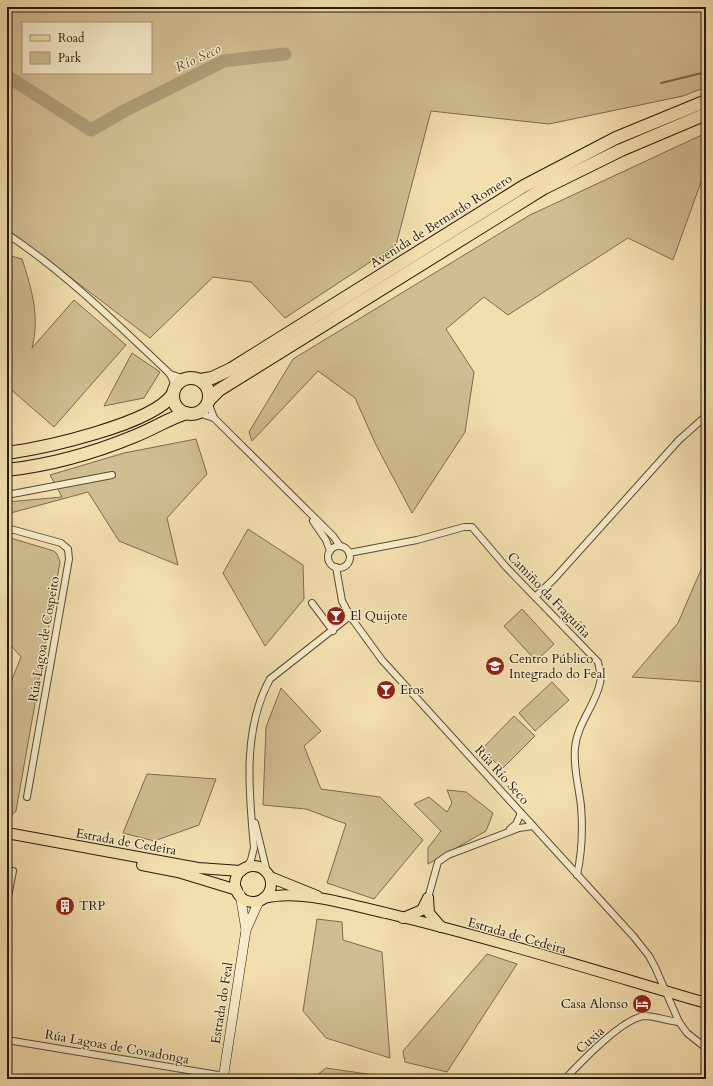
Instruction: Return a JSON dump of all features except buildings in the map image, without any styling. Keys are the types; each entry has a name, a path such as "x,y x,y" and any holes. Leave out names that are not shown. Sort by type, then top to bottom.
{"highway":[{"name":"Avenida de Bernardo Romero","path":"200,380 212,378 231,369 524,186 616,138 706,101"},
{"name":"Avenida de Bernardo Romero","path":"208,401 219,390 544,188 621,150 706,114"},
{"path":"7,453 40,448 123,424 161,407 185,379 190,378 200,380 208,389 208,401 203,410 100,449 60,461 7,470"},
{"path":"174,391 175,404 192,413"}],"main road":[{"name":"Estrada de Cedeira","path":"7,833 198,868 243,869"},
{"name":"Estrada de Cedeira","path":"7,838 178,872 238,892"},
{"path":"257,866 268,874 271,888 262,899 247,900 238,892 236,881 243,869 257,866"},
{"name":"Estrada de Cedeira","path":"268,874 320,898"},
{"name":"Estrada do Feal","path":"238,892 246,930"},
{"name":"Estrada de Cedeira","path":"262,899 279,894 320,898 422,922 706,1003"},
{"path":"404,918 422,910 428,898"},
{"path":"422,922 428,898"},
{"path":"428,898 429,912 433,919 443,928"},
{"name":"Estrada do Feal","path":"224,1077 246,930 262,899"}],"street":[{"path":"7,234 33,251 95,304 169,373 172,378 174,391"},
{"path":"169,373 185,379"},
{"path":"208,401 214,418 305,510 333,536 340,546 349,553 348,563 342,567 336,567 331,564 328,560 330,551 326,540 305,510"},
{"path":"192,413 214,418"},
{"path":"535,597 554,579 679,440 706,416"},
{"path":"7,495 112,475"},
{"name":"Camiño da Fraguiña","path":"349,553 417,540 464,527 472,527 535,597 598,662 601,682 579,730 575,747 575,763 581,806 582,833 581,857 576,876"},
{"name":"Rúa Lagoa de Cospeito","path":"7,528 61,544 68,549 69,559 27,797"},
{"path":"330,551 335,547 340,546"},
{"name":"Rúa Río Seco","path":"336,567 342,601 350,616 382,660 522,813 576,876 634,937 649,956 679,1022 688,1033 706,1048"},
{"path":"312,602 333,631"},
{"path":"243,869 251,860 254,848 249,752 252,729 263,691 270,679 333,631 350,616"},
{"path":"251,806 268,874"},
{"path":"504,833 516,824 522,813"},
{"path":"428,898 438,862 448,855 504,833 533,826"},
{"path":"7,902 13,871"},
{"name":"Cuxia","path":"565,1079 618,1029 633,1018 645,1016 679,1022"},
{"name":"Rúa Lagoas de Covadonga","path":"7,1040 224,1077"}],"green space":[{"path":"7,7 706,7 706,87 683,96 549,124 431,111 396,245 285,318 251,282 213,277 150,338 7,229"},
{"path":"706,133 706,168 673,260 628,238 508,315 484,297 446,329 474,372 465,432 412,513 376,445 355,398 318,371 252,441 249,432 293,359 530,215"},
{"path":"7,255 22,259 32,293 35,325 32,348 74,300 126,345 54,427 7,386"},
{"path":"132,353 160,372 144,398 104,406"},
{"path":"196,439 207,474 167,518 178,565 119,541 88,492 7,514 7,502 62,497 50,475 124,453"},
{"path":"248,529 303,565 304,599 265,646 223,573"},
{"path":"7,537 54,551 60,562 16,811 7,819 7,692 21,657 7,641"},
{"path":"706,558 706,682 632,677 678,623"},
{"path":"522,609 554,644 536,661 504,626"},
{"path":"552,682 569,700 535,731 519,713"},
{"path":"281,688 321,731 304,746 321,789 380,797 423,840 374,899 327,883 346,824 306,809 263,805 266,727"},
{"path":"514,716 535,736 502,769 482,749"},
{"path":"147,774 216,779 199,825 154,841 123,833"},
{"path":"447,790 466,792 493,813 486,831 428,864 428,848 441,831 414,804 429,797 447,812 452,803"},
{"path":"317,919 342,922 343,940 382,952 390,1058 326,1038 303,1011"},
{"path":"487,954 517,964 447,1072 405,1062 403,1051"},
{"path":"326,1068 381,1076 383,1079 312,1079"}],"waterway":[{"name":"Río Seco","path":"7,76 91,130 124,111 224,61 285,54"},
{"path":"661,83 706,72"}],"place":[{"name":"El Quijote","path":"336,616"},
{"name":"Centro Público Integrado do Feal","path":"495,666"},
{"name":"Eros","path":"386,690"},
{"name":"TRP","path":"65,906"},
{"name":"Casa Alonso","path":"642,1004"}]}
